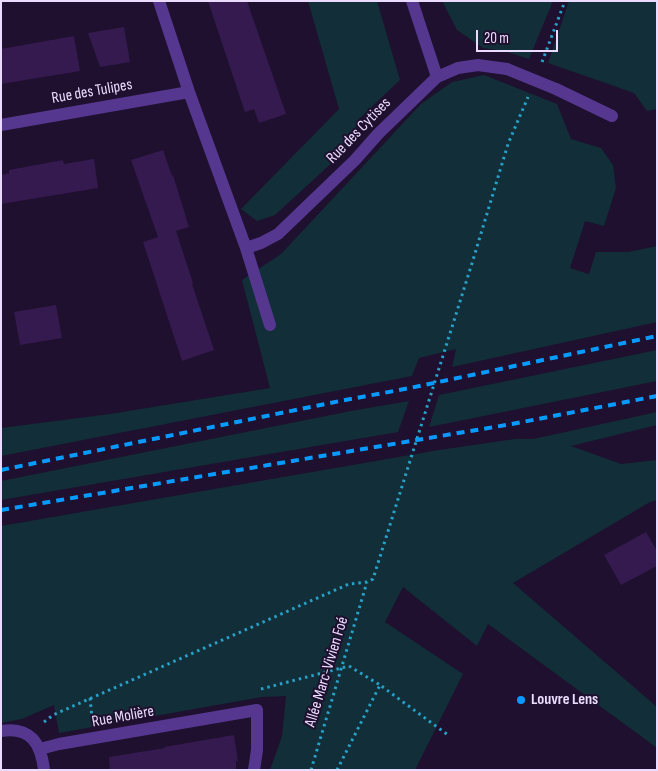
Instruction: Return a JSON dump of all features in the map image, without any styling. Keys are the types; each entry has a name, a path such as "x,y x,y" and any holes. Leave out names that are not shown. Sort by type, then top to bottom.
{"street":[{"path":"159,1 189,92 246,248 270,325"},
{"path":"412,1 437,77"},
{"name":"Rue des Cytises","path":"246,248 278,234 437,77 458,68 478,64 507,69 556,89 612,116"},
{"name":"Rue des Tulipes","path":"1,125 189,92"},
{"name":"Rue Molière","path":"40,749 59,744 257,710 257,750 254,770"},
{"path":"1,731 9,729 28,734 40,749 44,770"}],"path":[{"path":"540,69 565,1"},
{"name":"Allée Marc-Vivien Foé","path":"311,770 368,582 373,579 376,570 508,144 529,94"},
{"path":"28,734 53,715 349,584 368,582"},
{"path":"270,688 349,666 380,685 448,735"},
{"path":"337,770 380,685"}],"shaded area":[{"path":"308,1 377,1 400,80 359,119 347,149 275,215 257,221 241,209 339,109"},
{"path":"442,1 553,1 529,59 504,51 483,48 457,30"},
{"path":"569,1 657,1 657,109 647,111 634,93 548,63"},
{"path":"484,75 557,104 571,139 601,148 613,165 616,188 604,226 585,221 570,268 589,274 596,252 628,252 657,246 657,322 452,367 456,349 419,358 412,376 1,456 1,428 110,414 270,388 242,280 281,254 421,104 452,82"},
{"path":"657,350 657,381 429,427 439,395"},
{"path":"409,401 398,432 1,500 1,481"},
{"path":"657,412 657,425 571,446 621,464 657,460 657,500 650,502 513,583 657,707 657,748 488,624 477,646 403,587 385,622 463,674 415,770 270,770 282,736 286,696 262,697 59,733 54,705 22,719 1,723 1,526 439,450 515,439 533,439"}],"building":[{"path":"208,1 247,1 286,114 259,123 254,109 245,112"},
{"path":"124,27 130,62 100,67 88,33"},
{"path":"74,36 80,71 1,84 1,49"},
{"path":"163,150 189,227 176,231 214,350 182,361 143,242 158,237 131,160"},
{"path":"94,159 98,188 1,204 1,175 9,173 9,170 63,160 64,164"},
{"path":"56,305 62,338 20,345 14,312"},
{"path":"646,532 657,551 657,566 621,585 604,555"},
{"path":"234,735 238,761 236,761 236,770 110,770 109,757"}],"railway":[{"path":"1,470 410,388 657,336"},
{"path":"1,510 512,424 657,396"}],"place":[{"name":"Louvre Lens","path":"521,700"}]}
